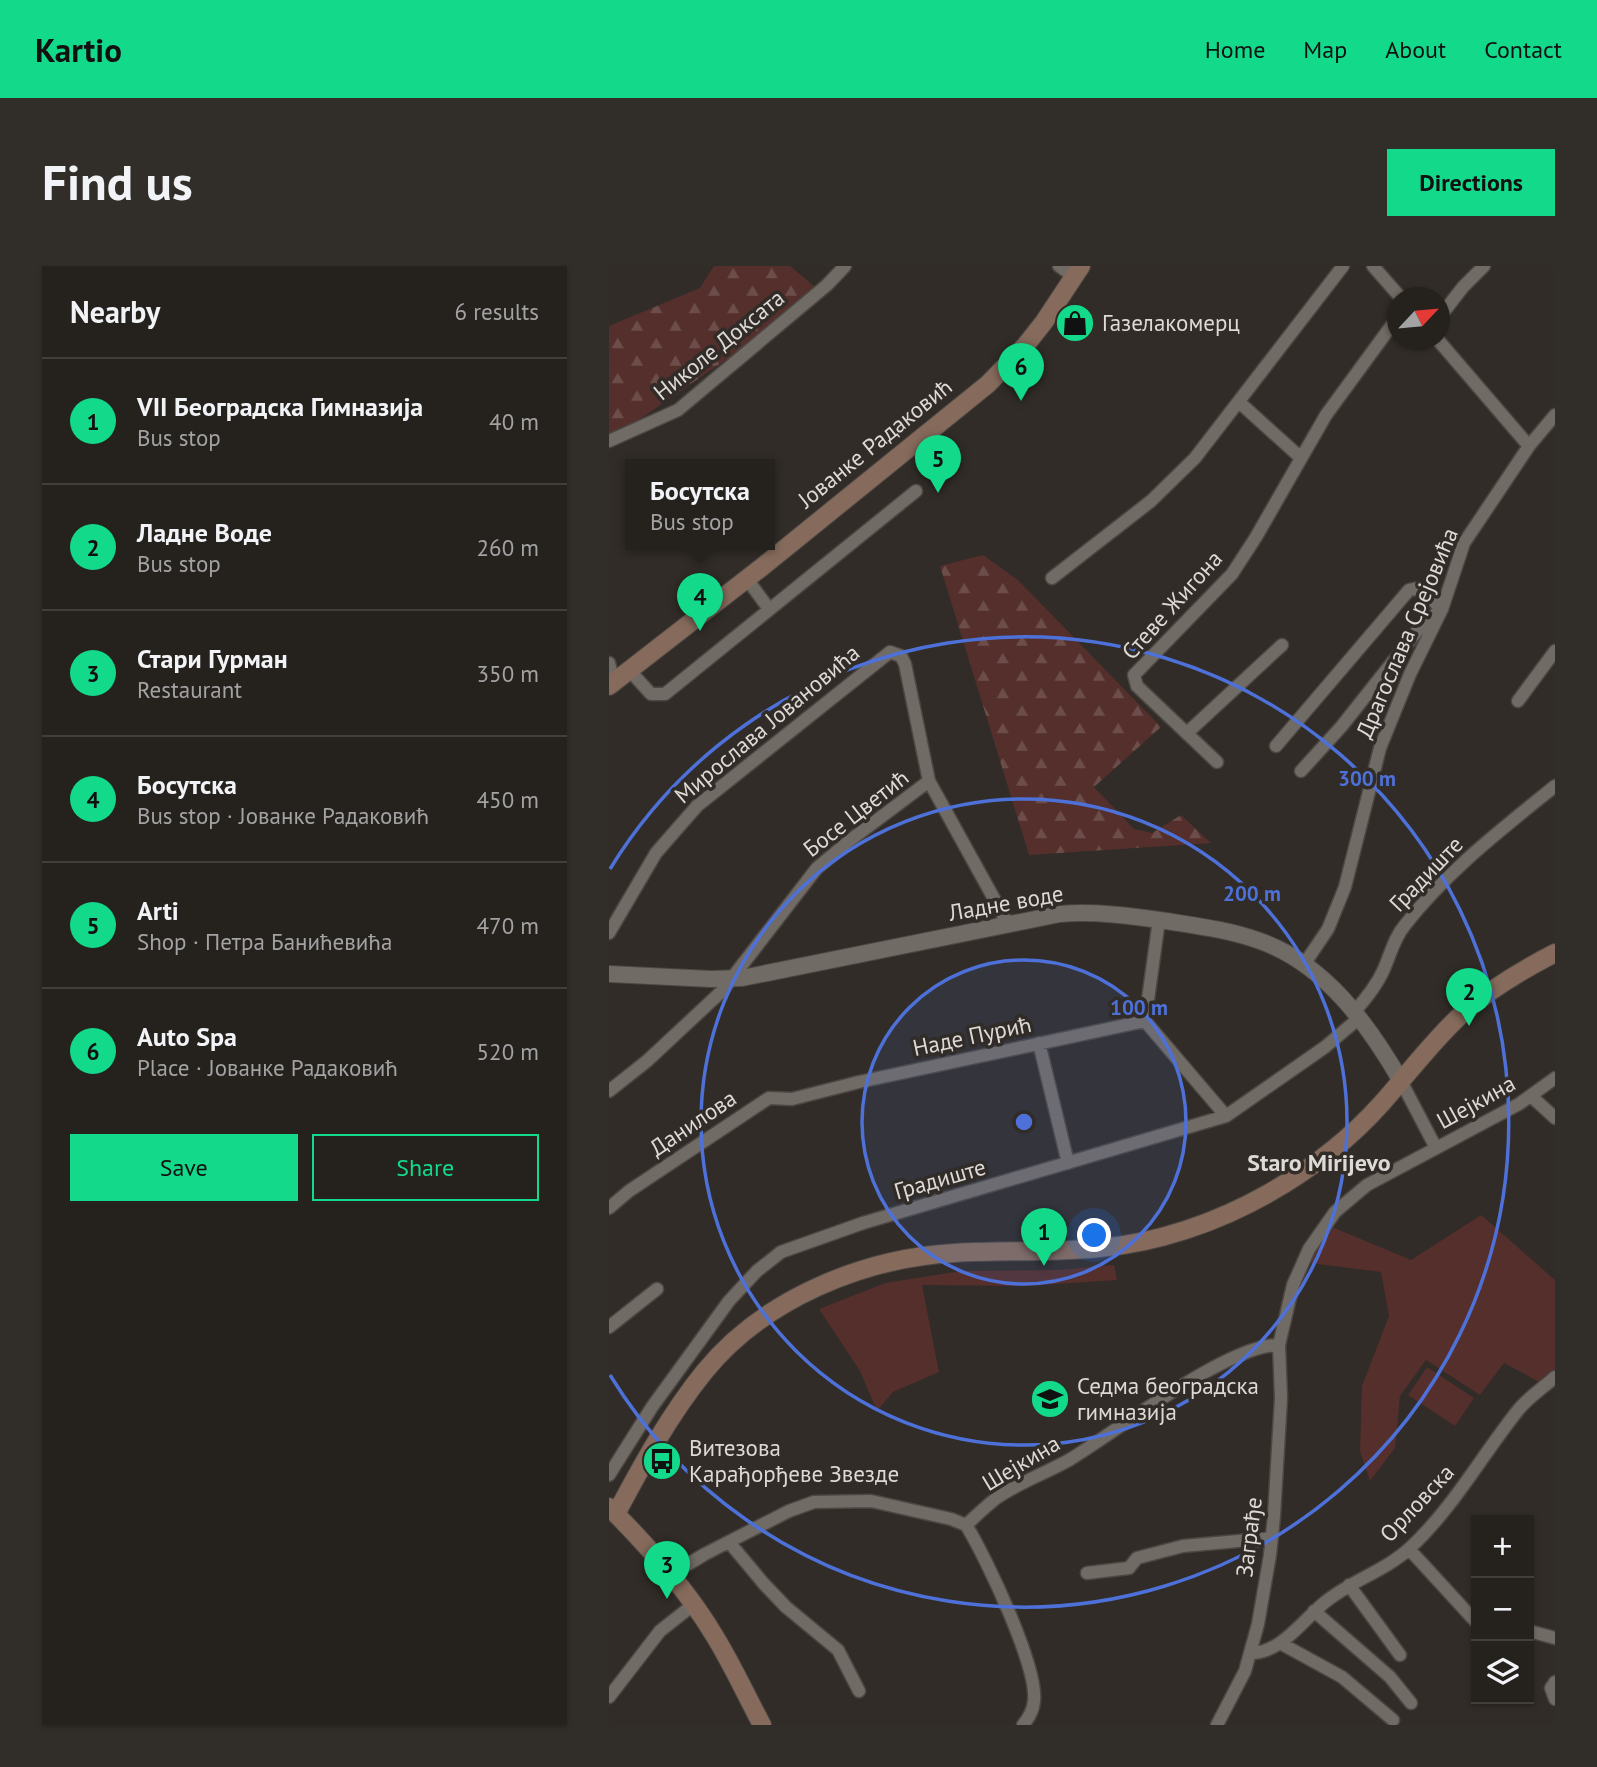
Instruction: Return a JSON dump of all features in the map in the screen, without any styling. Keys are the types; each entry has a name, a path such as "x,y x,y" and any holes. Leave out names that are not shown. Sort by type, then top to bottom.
{"main road":[{"name":"Јованке Радаковић","path":"611,685 988,384 1025,346 1077,272"},
{"path":"762,1725 714,1634 670,1575 611,1516 672,1418 705,1371 743,1335 785,1304 849,1275 909,1258 957,1253 1110,1247 1164,1236 1218,1218 1269,1193 1308,1169 1357,1129 1463,1013 1505,980 1555,953"}],"street":[{"name":"Николе Доксата","path":"609,441 678,410 827,285 845,266"},
{"path":"1059,266 1077,272"},
{"path":"1052,578 1151,501 1195,458 1343,266"},
{"path":"1373,266 1391,287"},
{"path":"1450,305 1484,266"},
{"name":"Стеве Жигона","path":"1217,762 1137,686 1134,675 1232,575 1340,396 1387,333"},
{"path":"1447,350 1529,446"},
{"path":"1238,401 1301,458"},
{"name":"Драгослава Срејовића","path":"1305,963 1328,929 1342,896 1380,748 1410,674 1443,609 1458,557 1467,537 1529,446 1555,415"},
{"path":"630,671 651,694 665,694 916,491"},
{"path":"747,579 769,609"},
{"path":"1276,746 1409,590 1419,588 1443,609 1429,618 1414,634 1341,727 1301,771"},
{"path":"1187,733 1283,645"},
{"path":"1518,701 1555,651"},
{"name":"Мирослава Јовановића","path":"609,933 656,853 697,806 885,654 896,653 905,664 929,781"},
{"path":"609,663 611,685"},
{"path":"929,781 1008,925"},
{"name":"Босе Цветић","path":"609,1091 676,1035 733,978 817,868 929,781"},
{"name":"Градиште","path":"609,1475 652,1407 729,1301 770,1259 792,1247 863,1223 1226,1116 1325,1047 1356,1016 1405,925 1465,861 1555,786"},
{"name":"Ладне воде","path":"609,974 733,978 1069,913 1209,927 1259,940 1305,963 1326,981 1388,1059 1436,1148"},
{"path":"1159,920 1145,1021 1226,1116"},
{"name":"Наде Пурић","path":"808,1096 859,1082 1145,1021"},
{"path":"1039,1043 1068,1163"},
{"name":"Шејкина","path":"966,1525 998,1497 1069,1460 1199,1377 1243,1354 1266,1346 1279,1345 1297,1274 1325,1224 1343,1204 1367,1185 1503,1114 1555,1077"},
{"name":"Данилова","path":"609,1208 629,1191 764,1100 773,1097 788,1100 808,1096"},
{"path":"1531,1096 1555,1118"},
{"path":"609,1327 657,1289"},
{"name":"Заграђе","path":"1217,1725 1236,1690 1251,1653 1272,1538 1281,1398 1279,1345"},
{"name":"Орловска","path":"1251,1653 1280,1643 1314,1611 1409,1549 1458,1493 1519,1410 1536,1391 1555,1377"},
{"path":"670,1575 802,1506 829,1501 871,1501 951,1518 966,1525 1013,1622 1032,1679 1034,1702 1030,1717 1023,1725"},
{"path":"1087,1573 1127,1568 1137,1558 1183,1546 1272,1538"},
{"path":"729,1542 786,1607 838,1650 859,1691"},
{"path":"1409,1549 1471,1617"},
{"path":"1349,1586 1400,1655"},
{"path":"609,1697 660,1631 693,1605"},
{"path":"1314,1611 1384,1672 1411,1703"},
{"path":"1534,1632 1555,1638"},
{"path":"1280,1643 1342,1677 1393,1720"},
{"path":"1555,1682 1551,1692 1555,1699"}],"green space":[{"path":"714,266 790,266 816,288 740,350 624,430 609,437 609,326 700,288"},
{"path":"983,555 1018,580 1161,727 1094,787 1134,829 1152,833 1181,815 1211,843 1029,855 940,566"},
{"path":"1481,1215 1555,1280 1555,1377 1545,1385 1504,1363 1480,1395 1426,1360 1400,1396 1395,1448 1370,1481 1360,1451 1362,1386 1389,1316 1381,1272 1302,1262 1325,1224 1411,1260"},
{"path":"1114,1265 1117,1280 1026,1286 922,1285 939,1372 893,1392 877,1411 860,1371 819,1309 885,1283 961,1271 1060,1270"},
{"path":"1427,1367 1474,1398 1455,1426 1408,1395"}],"place":[{"name":"Газелакомерц","path":"1075,323"},
{"name":"Auto Spa","path":"1021,401"},
{"name":"Arti","path":"938,493"},
{"name":"Босутска","path":"700,631"},
{"name":"Ладне Воде","path":"1469,1026"},
{"name":"VII Београдска Гимназија","path":"1044,1266"},
{"name":"Седма београдска гимназија","path":"1050,1399"},
{"name":"Витезова Карађорђеве Звезде","path":"662,1461"},
{"name":"Стари Гурман","path":"667,1599"}],"district":[{"name":"Staro Mirijevo","path":"1319,1163"}]}
